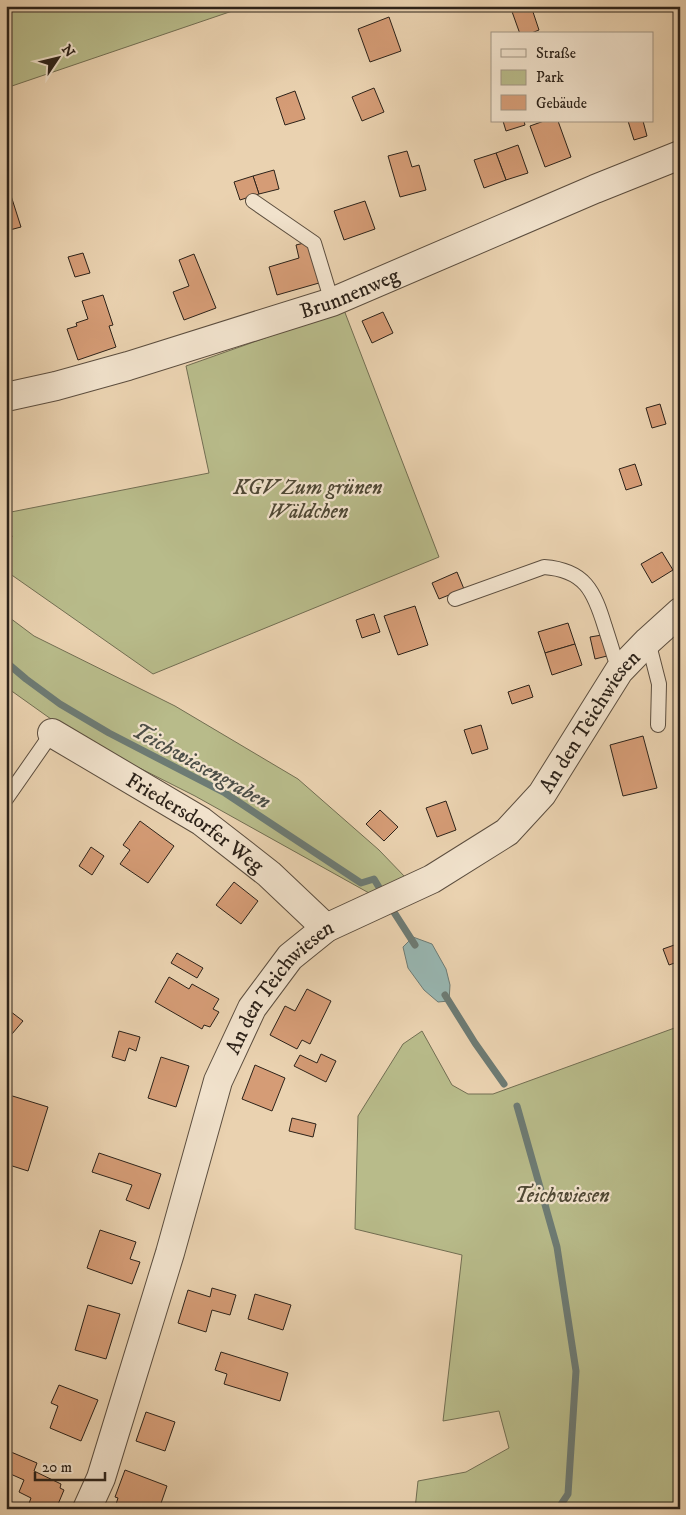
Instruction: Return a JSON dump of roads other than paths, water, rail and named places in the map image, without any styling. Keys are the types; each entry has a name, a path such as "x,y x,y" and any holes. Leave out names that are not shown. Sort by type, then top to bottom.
{"street":[{"name":"Brunnenweg","path":"6,397 56,386 128,366 332,302 595,189 680,155"},
{"name":"An den Teichwiesen","path":"87,1509 107,1459 170,1253 218,1081 252,1008 290,957 326,928 432,879 507,832 542,794 619,671 680,612"},
{"name":"Friedersdorfer Weg","path":"52,733 201,821 269,874 326,928"}],"lane":[{"path":"253,201 314,242 332,302"},
{"path":"455,599 544,567 558,568 574,575 586,584 596,600 619,671"},
{"path":"648,641 659,684 658,725"},
{"path":"6,799 52,733"}],"water":[{"path":"413,937 432,944 446,969 450,985 449,1001 438,1002 424,990 408,968 403,947"}],"waterway":[{"name":"Teichwiesengraben","path":"6,662 60,704 109,733 225,793 361,883 374,879 380,889"},
{"name":"Teichwiesengraben","path":"390,906 415,945"},
{"name":"Teichwiesengraben","path":"445,995 475,1043 504,1084"},
{"name":"Teichwiesengraben","path":"517,1106 557,1247 576,1371 568,1494 558,1509"}],"park label":[{"name":"KGV Zum grünen Wäldchen","path":"308,499"},
{"name":"Teichwiesen","path":"562,1195"}]}
